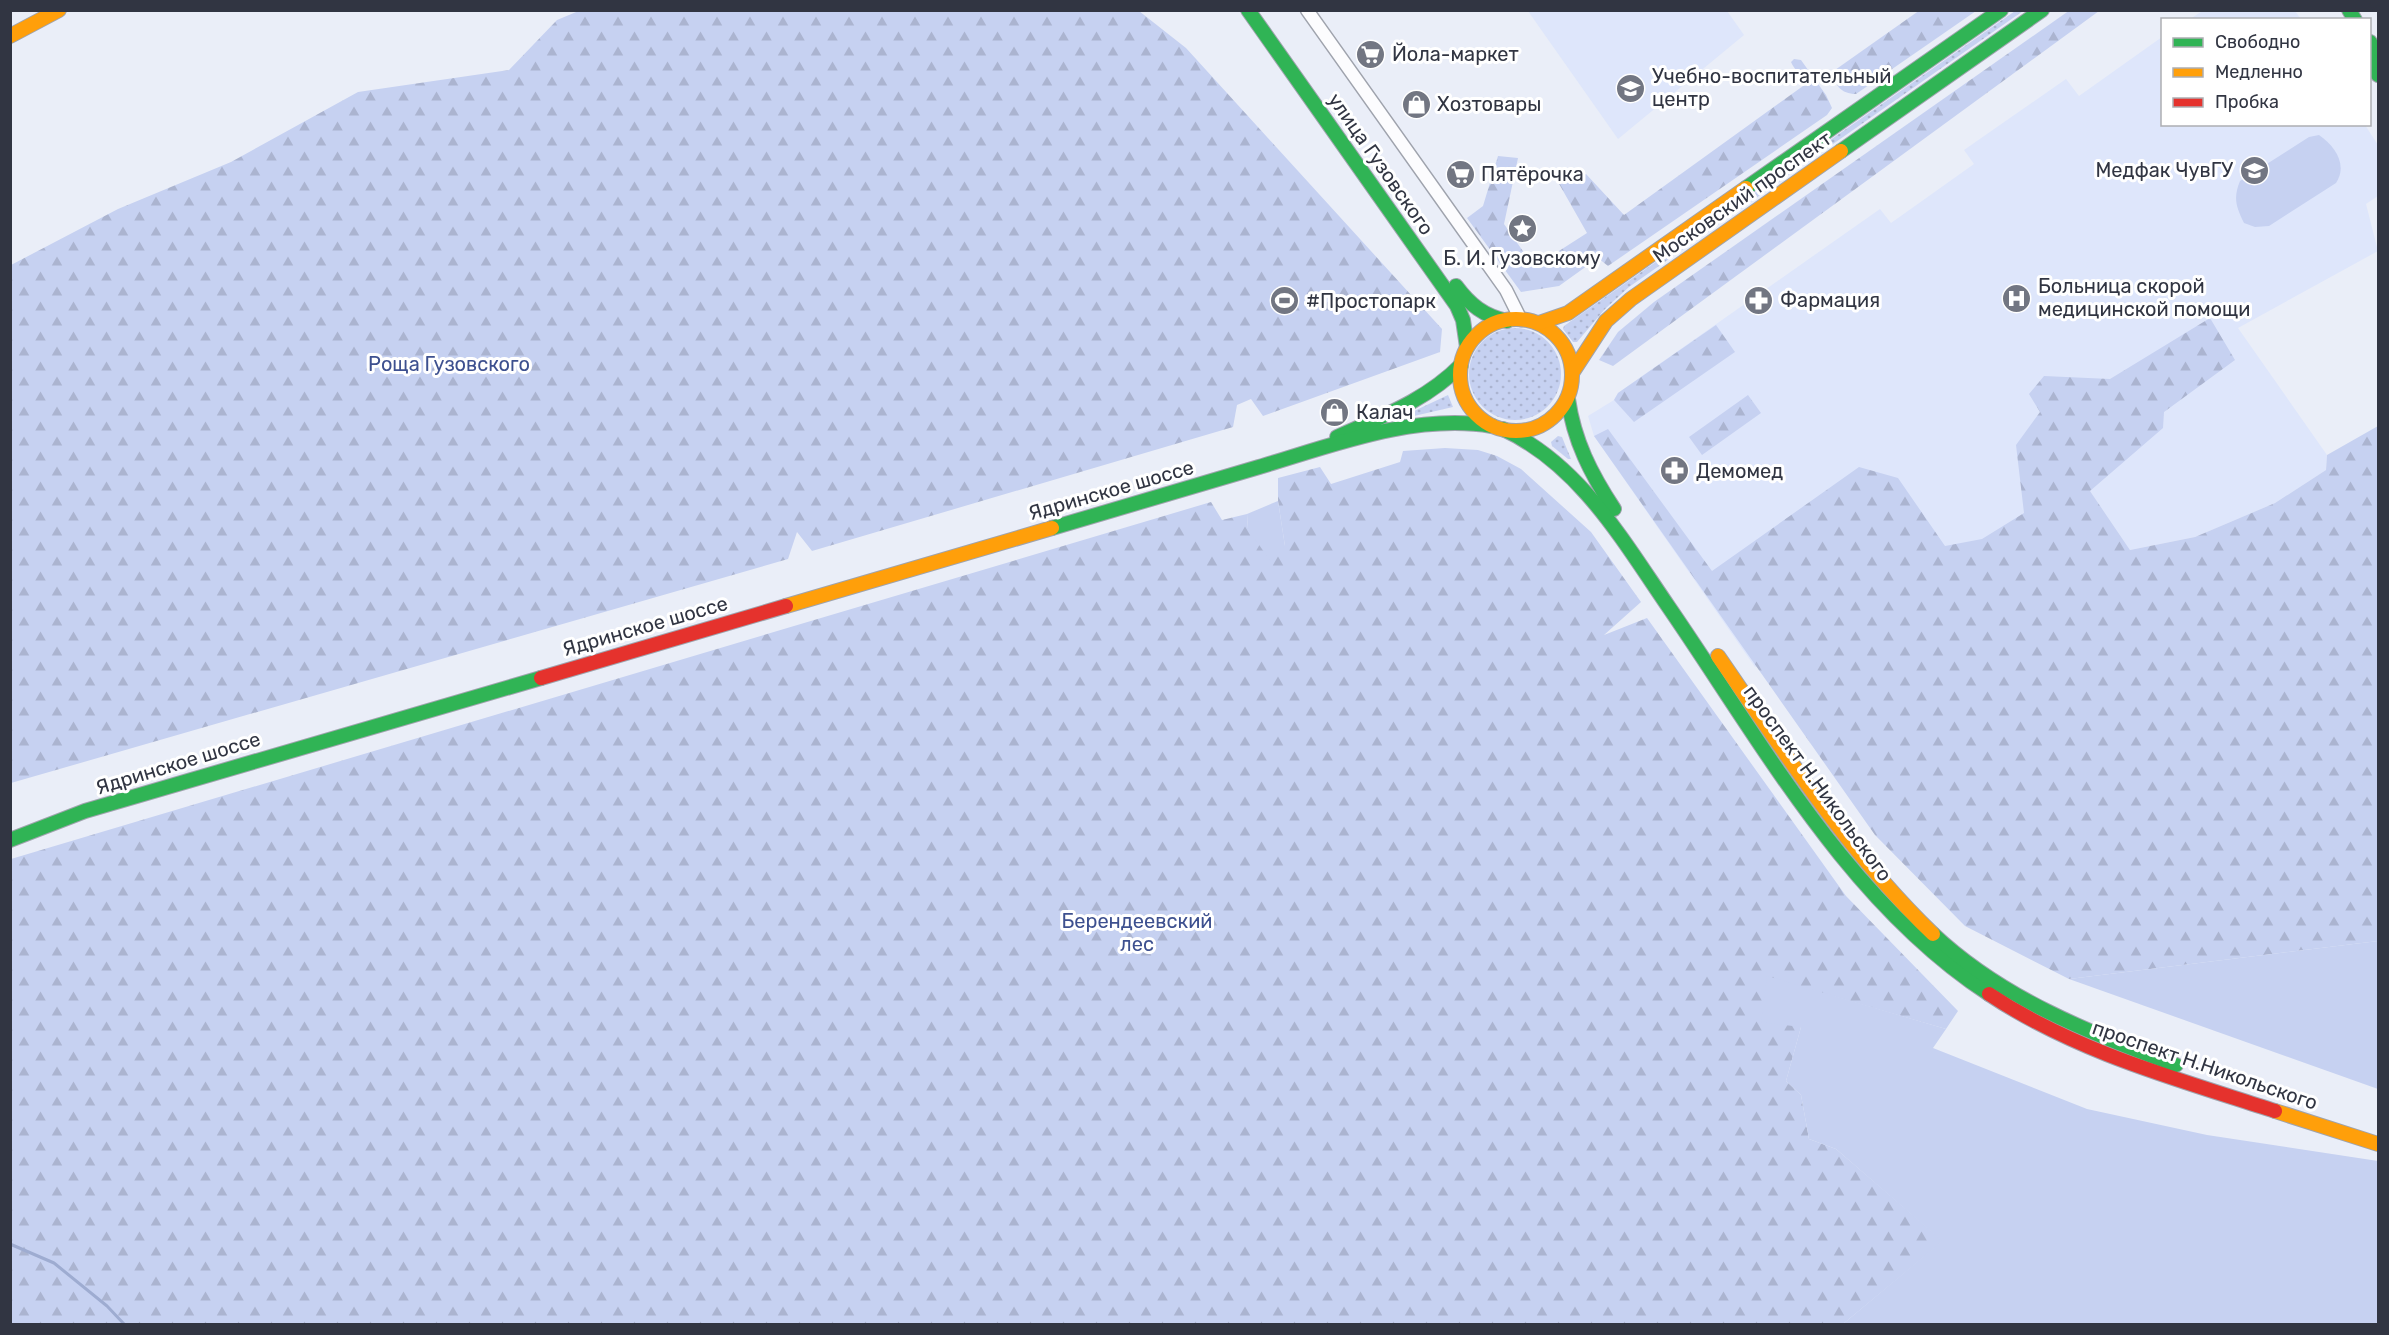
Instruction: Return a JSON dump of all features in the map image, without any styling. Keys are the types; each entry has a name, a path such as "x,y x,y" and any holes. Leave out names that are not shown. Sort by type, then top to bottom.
{"main road":[{"path":"10,25 36,10"},
{"path":"10,36 59,10"},
{"name":"улица Гузовского","path":"1248,10 1457,306 1463,320 1467,347"},
{"name":"улица Гузовского","path":"1260,10 1466,300 1483,314 1514,321"},
{"name":"Московский проспект","path":"1539,323 1562,316 1587,300 2001,10"},
{"name":"Московский проспект","path":"1572,373 1606,321 1631,299 2042,10"},
{"path":"2371,44 2379,57"},
{"path":"2371,62 2379,75"},
{"path":"1514,321 1539,323 1549,329 1565,346 1572,373 1568,399 1556,416 1540,426 1516,430 1497,427 1474,413 1461,387 1461,365 1467,347 1487,327 1514,321"},
{"name":"Ядринское шоссе","path":"1293,457 1370,422 1436,388 1453,375 1461,365"},
{"name":"проспект Н.Никольского","path":"1568,399 1570,422 1576,444 1594,478 1615,510 1834,821 1887,890 1932,934 1992,980 2037,1007 2104,1040 2379,1130"},
{"name":"Ядринское шоссе","path":"10,840 86,811 1293,457 1423,426 1458,421 1497,427"},
{"name":"проспект Н.Никольского","path":"1497,427 1521,436 1545,452 1585,491 1839,851 1877,897 1931,951 2007,1005 2043,1026 2087,1047 2125,1062 2379,1144"}],"street":[{"path":"1307,10 1506,290 1514,321"}],"shaded area":[{"path":"2204,10 2295,11 2300,18 2192,18"},
{"name":"Учебно-воспитательный центр","path":"1528,11 1727,11 1744,35 1618,139"},
{"path":"2161,38 2161,126 2366,126 2378,145 2378,196 2366,204 2378,251 2238,328 2327,455 2326,470 2275,503 2195,537 2130,550 2090,491 1755,667 1594,436 1588,416 1614,400 1618,393 1880,209 1891,223 1974,164 1964,150 2066,79 2079,96"}],"green space":[{"name":"Роща Гузовского","path":"581,10 1139,11 1186,48 1442,329 1440,352 1263,416 1251,399 1237,405 1233,427 812,551 797,532 788,559 11,783 11,265 118,209 231,162 358,92 509,70 557,20"},
{"path":"1920,10 1976,11 1856,94 1839,88 1835,80 1835,70"},
{"path":"2070,10 2099,11 1613,366 1599,360 1618,332 1654,302"},
{"path":"2015,11 2023,11 1629,287 1605,309 1577,342 1573,342 1563,329 1564,326"},
{"path":"1794,59 1801,60 1826,95 1832,108 1827,115 1608,266 1598,258 1559,286 1521,292 1467,218 1483,206 1498,156 1518,158 1504,224 1534,267 1587,233 1558,182 1586,174 1624,215 1803,86 1791,62"},
{"path":"2319,135 2335,150 2338,156 2341,169 2336,183 2269,226 2255,227 2244,223 2236,202 2240,181 2309,137"},
{"path":"2210,318 2235,360 2164,412 2163,428 2090,491 2130,550 2195,537 2275,503 2326,470 2327,455 2378,426 2378,941 2069,979 1965,926 1875,835 1594,436 1608,429 1712,571 1859,467 1898,478 1945,546 1982,539 2024,513 2016,445 2040,412 2029,394 2044,376 2110,379"},
{"path":"1716,325 1735,352 1634,422 1614,400 1618,393"},
{"path":"1515,328 1541,336 1553,348 1561,374 1553,400 1541,412 1515,420 1489,412 1477,400 1469,374 1477,348 1489,336"},
{"path":"1448,395 1453,407 1414,416 1412,412"},
{"path":"1748,395 1761,413 1702,455 1689,437"},
{"path":"1558,436 1562,437 1571,459 1552,446 1551,442"},
{"name":"Берендеевский лес","path":"1445,448 1478,450 1497,456 1521,469 1591,532 1641,602 1604,635 1647,618 1846,896 1958,1011 1946,1029 1767,977 1801,1027 1786,1081 1801,1095 1809,1139 1836,1149 1943,1241 1843,1324 11,1324 11,859 1211,502 1222,520 1247,514 1248,529 1285,546 1278,501 1278,478 1320,467 1331,484 1400,462 1403,451"},
{"path":"1278,501 1285,546 1271,562 1248,529 1247,514"},
{"path":"2378,941 2378,1089 2069,979"},
{"path":"1767,976 1946,1029 1933,1048 2087,1109 2207,1135 2378,1161 2378,1324 1843,1324 1942,1241 1836,1149 1809,1139 1801,1095 1786,1081 1801,1027 1761,1022"}],"waterway":[{"path":"10,1244 54,1263 107,1306 124,1324"}],"traffic: fast":[{"path":"1248,10 1457,306 1463,320 1467,347"},
{"path":"1746,188 2001,10"},
{"path":"1841,151 2042,10"},
{"path":"2349,10 2354,18"},
{"path":"2371,44 2378,57"},
{"path":"2371,62 2378,75"},
{"path":"1456,286 1478,309 1507,321"},
{"path":"1337,437 1387,415 1418,398 1461,365"},
{"path":"1568,399 1579,443 1598,483 1614,509"},
{"path":"1052,528 1374,433 1433,424 1463,423 1492,426"},
{"path":"1503,429 1530,444 1554,462 1597,506 1634,555 1774,764 1850,867 1893,914 1939,957 1989,994"},
{"path":"10,840 85,811 541,678"},
{"path":"1933,934 1959,957 2017,995 2079,1026 2176,1065"}],"traffic: slow":[{"path":"10,36 59,10"},
{"path":"1572,373 1606,321 1631,299 1841,151"},
{"path":"1539,323 1568,313 1746,188"},
{"path":"1516,319 1537,323 1556,335 1568,354 1572,375 1568,396 1556,415 1537,427 1516,431 1495,427 1476,415 1464,396 1460,375 1464,354 1476,335 1495,323 1516,319"},
{"path":"786,606 1052,528"},
{"path":"1718,656 1845,836 1873,870 1933,934"},
{"path":"2275,1111 2378,1144"}],"traffic: jam":[{"path":"541,678 786,606"},
{"path":"1989,994 2022,1014 2092,1048 2164,1075 2275,1111"}],"place":[{"name":"Йола-маркет","path":"1371,54"},
{"name":"Учебно-воспитательный центр","path":"1631,88"},
{"name":"Хозтовары","path":"1416,104"},
{"name":"Медфак ЧувГУ","path":"2254,170"},
{"name":"Пятёрочка","path":"1460,174"},
{"name":"Б. И. Гузовскому","path":"1522,228"},
{"name":"Больница скорой медицинской помощи","path":"2017,298"},
{"name":"Фармация","path":"1759,300"},
{"name":"#Простопарк","path":"1285,301"},
{"name":"Калач","path":"1335,412"},
{"name":"Демомед","path":"1675,471"}]}
